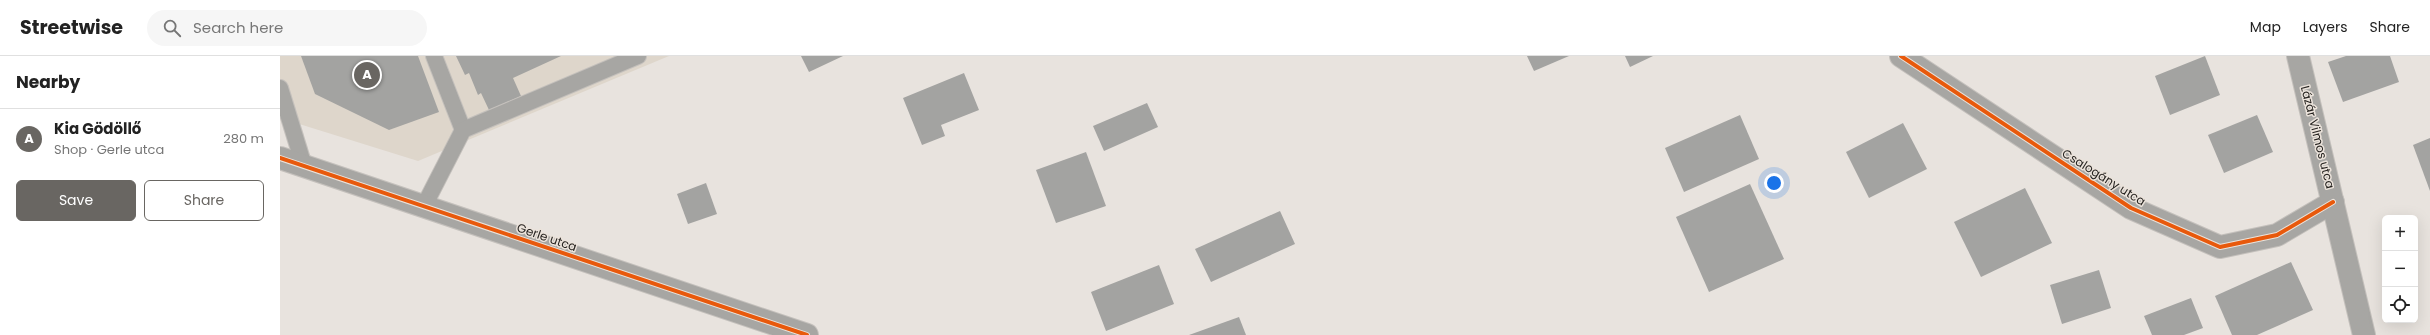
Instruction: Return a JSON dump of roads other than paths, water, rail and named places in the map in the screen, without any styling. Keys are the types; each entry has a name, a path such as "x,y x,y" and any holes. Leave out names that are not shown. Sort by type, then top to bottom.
{"street":[{"name":"Csalogány utca","path":"1901,56 2131,208 2220,247 2278,235 2334,202"},
{"name":"Lázár Vilmos utca","path":"2298,56 2334,202 2364,335"},
{"name":"Gerle utca","path":"280,158 807,335"}],"lane":[{"path":"434,56 463,130"},
{"path":"424,206 463,130 638,56"},
{"path":"280,88 304,166"}],"place":[{"name":"Kia Gödöllő","path":"367,75"}]}
